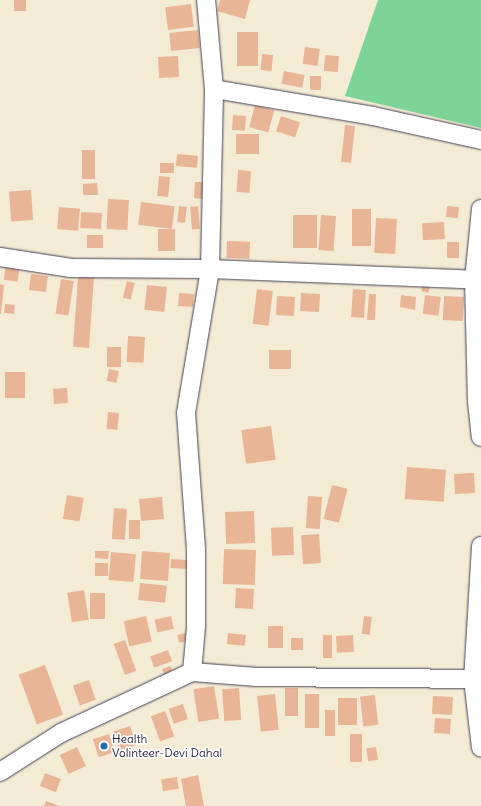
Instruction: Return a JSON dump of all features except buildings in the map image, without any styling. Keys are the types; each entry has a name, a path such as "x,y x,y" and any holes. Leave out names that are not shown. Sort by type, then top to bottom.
{"street":[{"path":"192,672 196,627 196,549 186,414 210,269 214,89 206,0"},
{"path":"214,89 373,116 481,140"},
{"path":"481,209 477,280 477,401 481,438"},
{"path":"0,257 71,268 210,269 477,280"},
{"path":"481,546 477,679 481,748"},
{"path":"0,772 61,733 192,672 257,677 477,679"}],"green space":[{"path":"378,0 481,0 481,128 345,96"}],"place":[{"name":"Health Volinteer-Devi Dahal","path":"104,746"}]}
